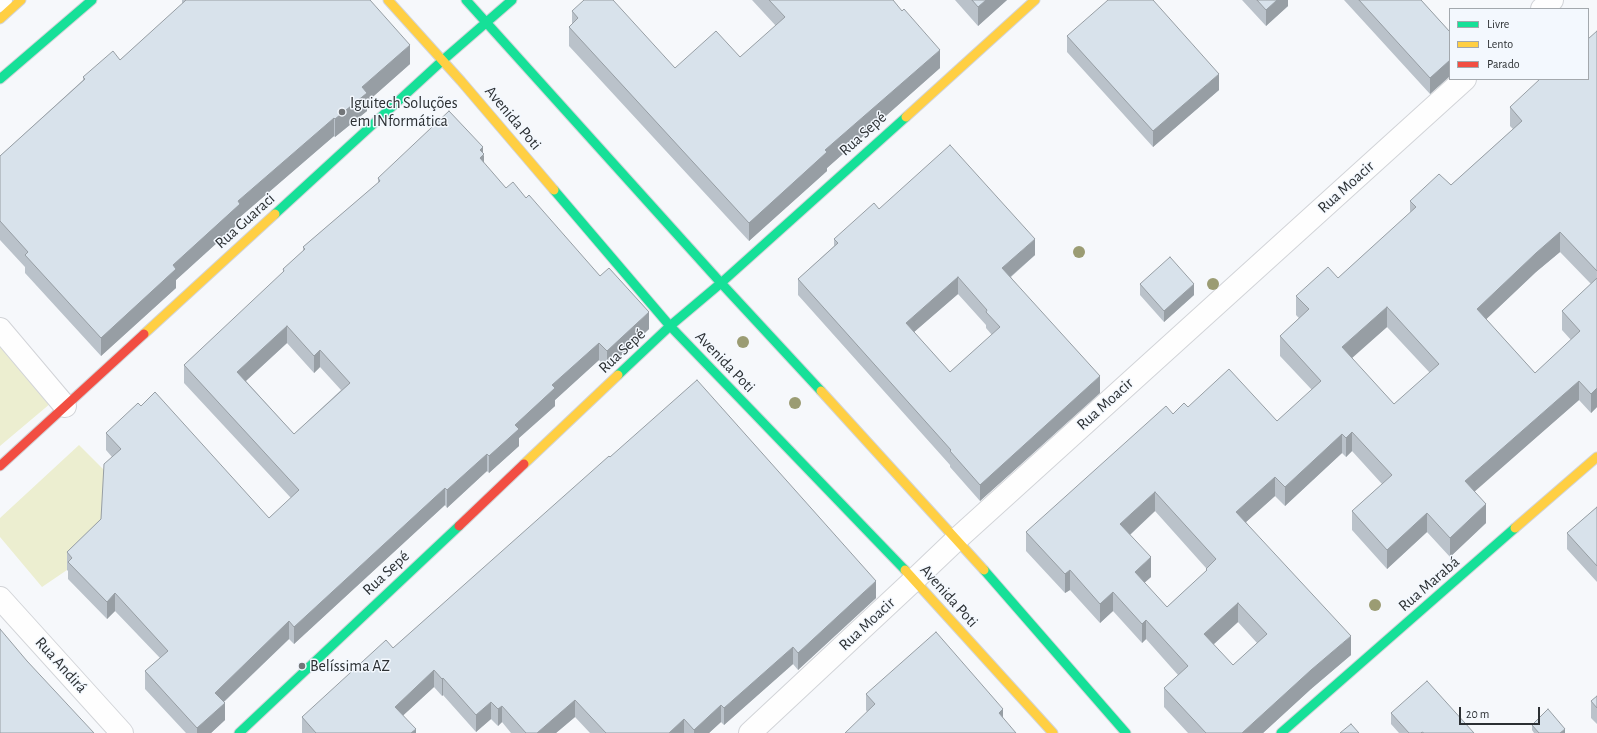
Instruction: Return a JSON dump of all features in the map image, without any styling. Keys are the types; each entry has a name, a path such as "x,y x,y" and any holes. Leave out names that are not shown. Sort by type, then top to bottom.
{"street":[{"path":"0,19 21,0"},
{"path":"0,78 92,0"},
{"name":"Avenida Poti","path":"388,0 443,60 670,326 914,580 1053,733"},
{"path":"466,0 722,283 957,539 1126,733"},
{"name":"Rua Guaraci","path":"0,466 443,60 512,0"},
{"name":"Rua Sepé","path":"239,733 670,326 722,283 1035,0"},
{"path":"1543,8 1552,0"},
{"name":"Rua Moacir","path":"750,733 957,539 1463,80"},
{"path":"0,329 64,406"},
{"name":"Rua Marabá","path":"1281,733 1597,457"},
{"name":"Rua Andirá","path":"0,598 122,733"}],"green space":[{"path":"0,344 51,403 0,446"},
{"path":"79,445 110,476 101,536 67,570 42,587 0,537 0,518"}],"building":[{"path":"186,0 370,0 410,45 362,87 367,93 335,119 334,118 238,201 240,204 173,265 176,269 101,338 25,255 28,252 0,221 0,156 85,79 83,77 113,51 120,60"},
{"path":"584,0 613,0 675,68 716,31 740,57 785,17 769,0 893,0 902,11 904,9 940,50 825,150 827,152 749,223 569,27 578,18 572,11"},
{"path":"972,0 986,0 978,7"},
{"path":"1108,0 1153,0 1219,74 1153,131 1067,36"},
{"path":"1257,0 1277,0 1266,10"},
{"path":"1359,0 1421,0 1449,31 1449,61 1430,78"},
{"path":"1597,31 1597,271 1560,232 1477,309 1535,373 1580,331 1562,311 1597,278 1597,388 1591,394 1579,381 1465,481 1486,504 1450,538 1427,513 1387,550 1352,511 1392,475 1352,432 1346,438 1342,434 1285,487 1275,477 1236,512 1351,636 1242,733 1206,733 1164,688 1188,666 1146,620 1142,624 1113,592 1100,604 1070,570 1065,574 1026,532 1166,406 1173,414 1184,403 1188,407 1229,369 1277,421 1321,381 1280,336 1309,309 1296,296 1328,267 1338,278 1416,207 1410,201 1439,174 1451,185 1522,121 1510,107 1539,80 1589,80 1589,38","holes":["1387,307 1439,364 1394,404 1342,347","1155,492 1216,559 1206,569 1207,570 1167,607 1135,572 1151,557 1120,524","1238,603 1267,634 1233,665 1204,634"]},
{"path":"449,111 483,147 480,150 484,154 480,158 506,188 513,182 526,198 529,195 600,276 609,268 649,312 607,351 599,343 552,385 555,388 515,425 519,429 489,456 487,454 447,490 445,488 294,627 289,621 215,693 225,703 197,728 145,671 168,651 115,593 107,602 68,562 72,558 67,552 101,519 104,464 121,449 106,433 138,403 141,406 155,392 269,518 299,490 184,365 284,271 283,269 305,249 303,247 380,181 378,178","holes":["287,326 314,356 320,350 350,383 294,434 237,372"]},
{"path":"950,145 1035,239 1002,268 1100,376 980,485 950,451 951,450 798,279 838,243 834,239 874,203 879,209","holes":["958,277 987,310 986,312 1000,327 950,372 906,323"]},
{"path":"1170,257 1194,284 1164,311 1140,284"},
{"path":"697,380 876,581 798,653 793,647 724,708 721,705 694,730 684,719 669,733 606,733 575,700 537,733 526,733 502,706 498,709 491,702 476,715 434,670 395,707 416,729 411,733 316,733 302,717 386,640 393,648"},
{"path":"1597,507 1597,566 1567,533"},
{"path":"0,629 27,661 94,733 0,733"},
{"path":"936,632 1003,709 999,713 1016,733 845,733 875,704 866,694"},
{"path":"1427,681 1474,733 1409,733 1391,713"},
{"path":"1597,696 1597,708 1591,701"},
{"path":"1548,709 1565,729 1560,733 1539,733 1532,725"},
{"path":"1351,724 1359,733 1340,733"}],"traffic: fast":[{"path":"0,79 92,0"},
{"path":"466,0 721,283 821,391"},
{"path":"275,214 443,60 512,0"},
{"path":"618,375 670,326 721,283 906,117"},
{"path":"554,190 670,326 905,570"},
{"path":"239,733 459,526"},
{"path":"1281,733 1515,528"},
{"path":"984,570 1126,733"}],"traffic: slow":[{"path":"0,19 21,0"},
{"path":"388,0 461,81 554,190"},
{"path":"906,117 1035,0"},
{"path":"144,334 275,214"},
{"path":"524,464 618,375"},
{"path":"821,391 984,570"},
{"path":"1515,528 1597,457"},
{"path":"905,570 1053,733"}],"traffic: jam":[{"path":"0,466 144,334"},
{"path":"459,526 524,464"}],"place":[{"name":"Iguitech Soluções em INformática","path":"342,112"},
{"name":"Belíssima AZ","path":"302,666"}]}
